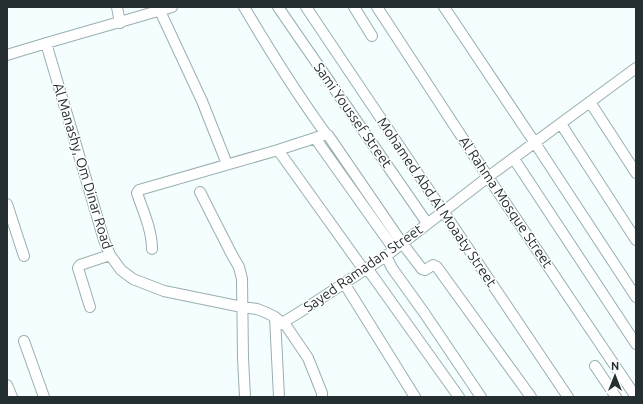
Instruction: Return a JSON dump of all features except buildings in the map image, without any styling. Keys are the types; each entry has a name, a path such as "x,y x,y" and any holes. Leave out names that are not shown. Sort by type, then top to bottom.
{"street":[{"path":"117,7 120,23"},
{"path":"7,55 172,7"},
{"path":"244,7 284,73 328,135 398,246"},
{"name":"Sami Youssef Street","path":"278,7 427,223"},
{"name":"Mohamed Abd Al Moaaty Street","path":"306,7 568,397"},
{"path":"354,7 372,36"},
{"name":"Al Rahma Mosque Street","path":"377,7 488,177 636,397"},
{"path":"444,7 636,297"},
{"path":"160,11 202,101 227,164"},
{"name":"Al Manashy, Om Dinar Road","path":"46,43 104,240 110,255 121,270 134,279 164,291 257,309 268,313 288,328 308,358 322,393 322,397"},
{"name":"Sayed Ramadan Street","path":"278,320 300,312 386,256 488,177 636,69"},
{"path":"590,102 636,173"},
{"path":"560,124 636,240"},
{"path":"152,249 149,231 137,194 139,190 278,150 326,134"},
{"path":"315,138 398,246 422,269 425,270 433,265 436,266 531,397"},
{"path":"278,150 460,397"},
{"path":"514,159 636,344"},
{"path":"200,192 239,267 242,279 243,358 246,397"},
{"path":"7,204 24,256"},
{"path":"90,307 78,270 79,266 110,255"},
{"path":"386,256 392,268 481,397"},
{"path":"344,283 416,397"},
{"path":"278,320 278,397"},
{"path":"24,341 44,397"},
{"path":"596,366 616,397"},
{"path":"7,385 12,397"}]}
